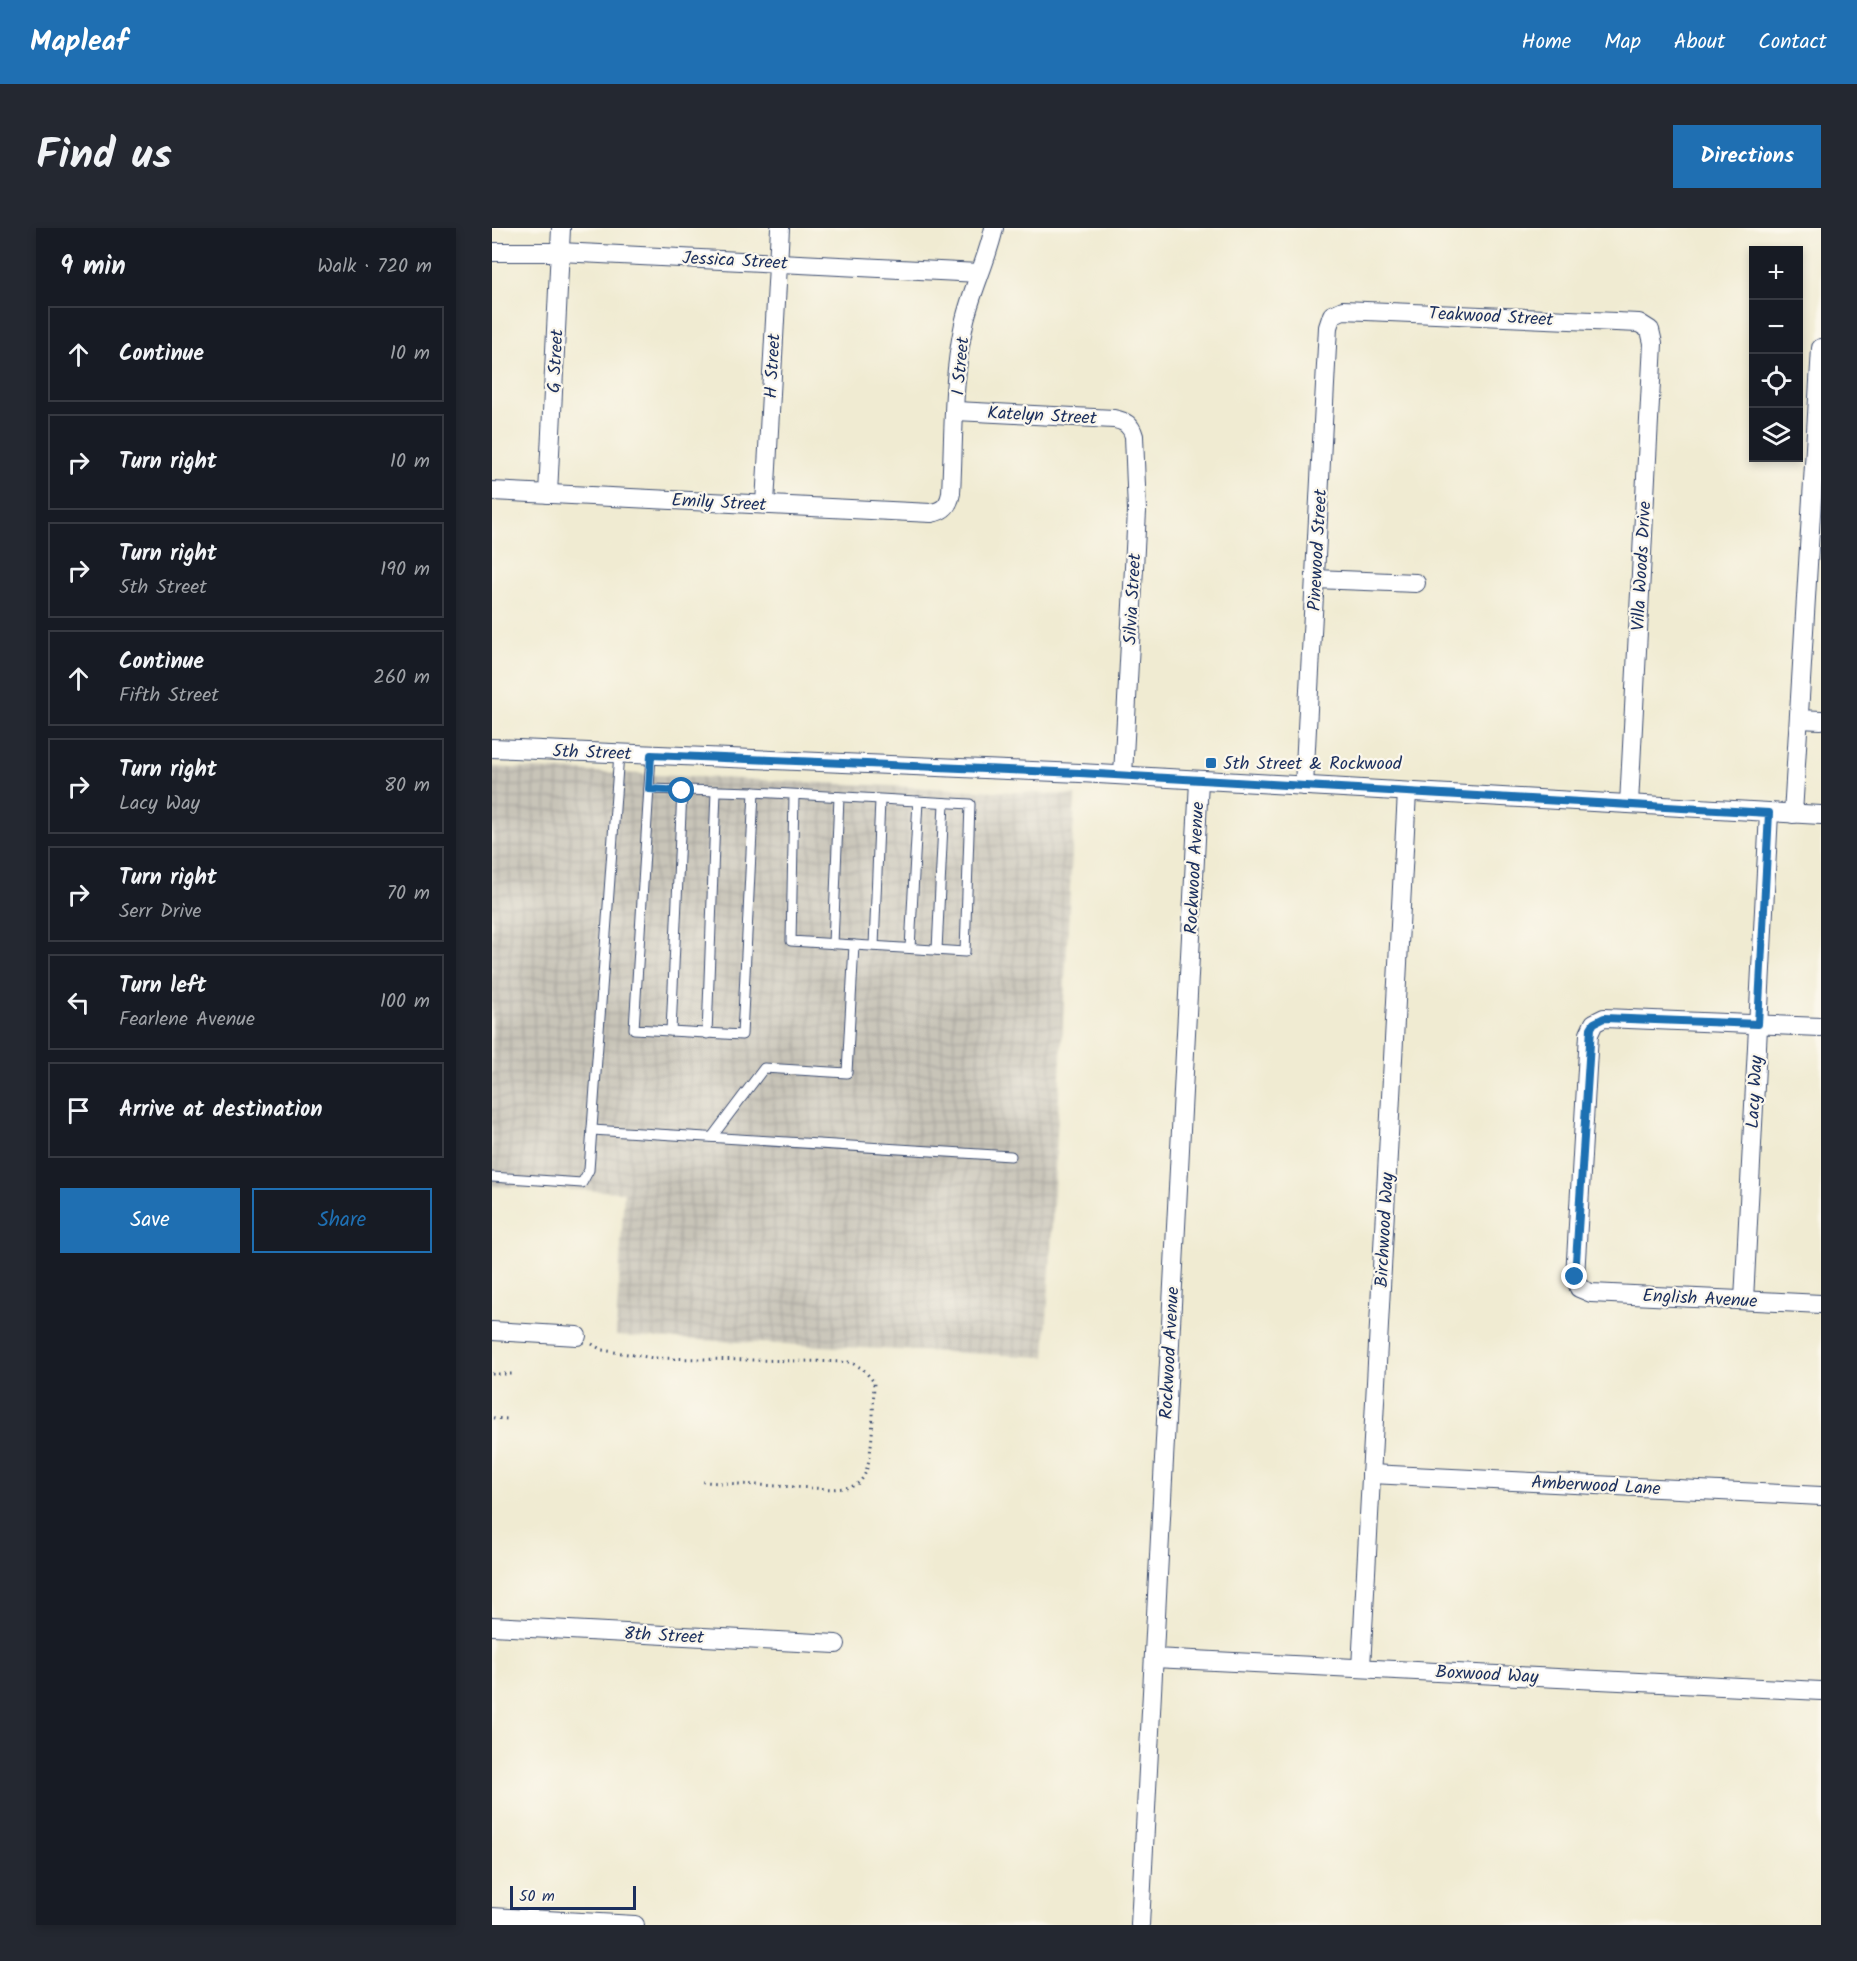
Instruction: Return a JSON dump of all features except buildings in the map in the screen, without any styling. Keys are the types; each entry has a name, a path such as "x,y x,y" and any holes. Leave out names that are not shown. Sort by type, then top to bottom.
{"street":[{"name":"G Street","path":"548,494 561,228"},
{"name":"H Street","path":"765,504 780,228"},
{"name":"I Street","path":"945,508 950,501 951,493 961,340 967,308 994,228"},
{"name":"Jessica Street","path":"492,252 560,252 979,273"},
{"name":"Teakwood Street","path":"1332,315 1343,310 1639,323 1650,330"},
{"name":"Pinewood Street","path":"1304,786 1328,327 1332,315"},
{"name":"Villa Woods Drive","path":"1629,804 1653,343 1650,330"},
{"path":"1793,814 1821,348"},
{"name":"Katelyn Street","path":"956,411 1114,419 1127,424"},
{"name":"Silvia Street","path":"1123,775 1137,512 1134,436 1127,424"},
{"name":"Emily Street","path":"492,491 932,513 945,508"},
{"path":"1315,579 1416,583"},
{"path":"1799,719 1821,720"},
{"name":"5th Street","path":"492,748 1123,775 1821,815"},
{"name":"Rockwood Avenue","path":"1140,1925 1198,781"},
{"name":"Birchwood Way","path":"1361,1668 1407,792"},
{"name":"Lacy Way","path":"1744,1300 1769,813"},
{"name":"English Avenue","path":"1758,1024 1604,1018 1594,1023 1589,1034 1575,1277 1579,1288 1592,1293 1821,1304"},
{"path":"1758,1024 1821,1027"},
{"path":"492,1331 577,1336"},
{"name":"Amberwood Lane","path":"1371,1474 1821,1496"},
{"name":"8th Street","path":"492,1626 836,1644"},
{"name":"Boxwood Way","path":"1154,1658 1821,1691"},
{"path":"492,1917 635,1925"}],"lane":[{"path":"492,1177 582,1183 590,1170 619,753"},
{"path":"651,755 634,1029 742,1035 754,792"},
{"path":"649,789 754,792 970,804 965,951 791,941 794,795"},
{"path":"671,1032 682,791"},
{"path":"707,1034 716,791"},
{"path":"833,944 839,797"},
{"path":"874,946 880,800"},
{"path":"910,948 918,801"},
{"path":"937,950 944,803"},
{"path":"712,1137 764,1068 847,1073 854,945"},
{"path":"592,1130 1011,1156"}],"path":[{"path":"577,1336 602,1350 653,1358 849,1362 863,1369 874,1382 869,1465 862,1480 851,1487 832,1489 703,1482"},
{"path":"492,1374 512,1374"},
{"path":"493,1418 508,1419"}],"shaded area":[{"path":"492,767 1075,795 1045,1357 616,1336 624,1192 492,1186"}],"place":[{"name":"5th Street & Rockwood","path":"1211,763"}],"route":[{"path":"682,791 649,789 651,755 1080,773 1769,813 1758,1024 1604,1018 1594,1023 1591,1028 1575,1277"}]}
